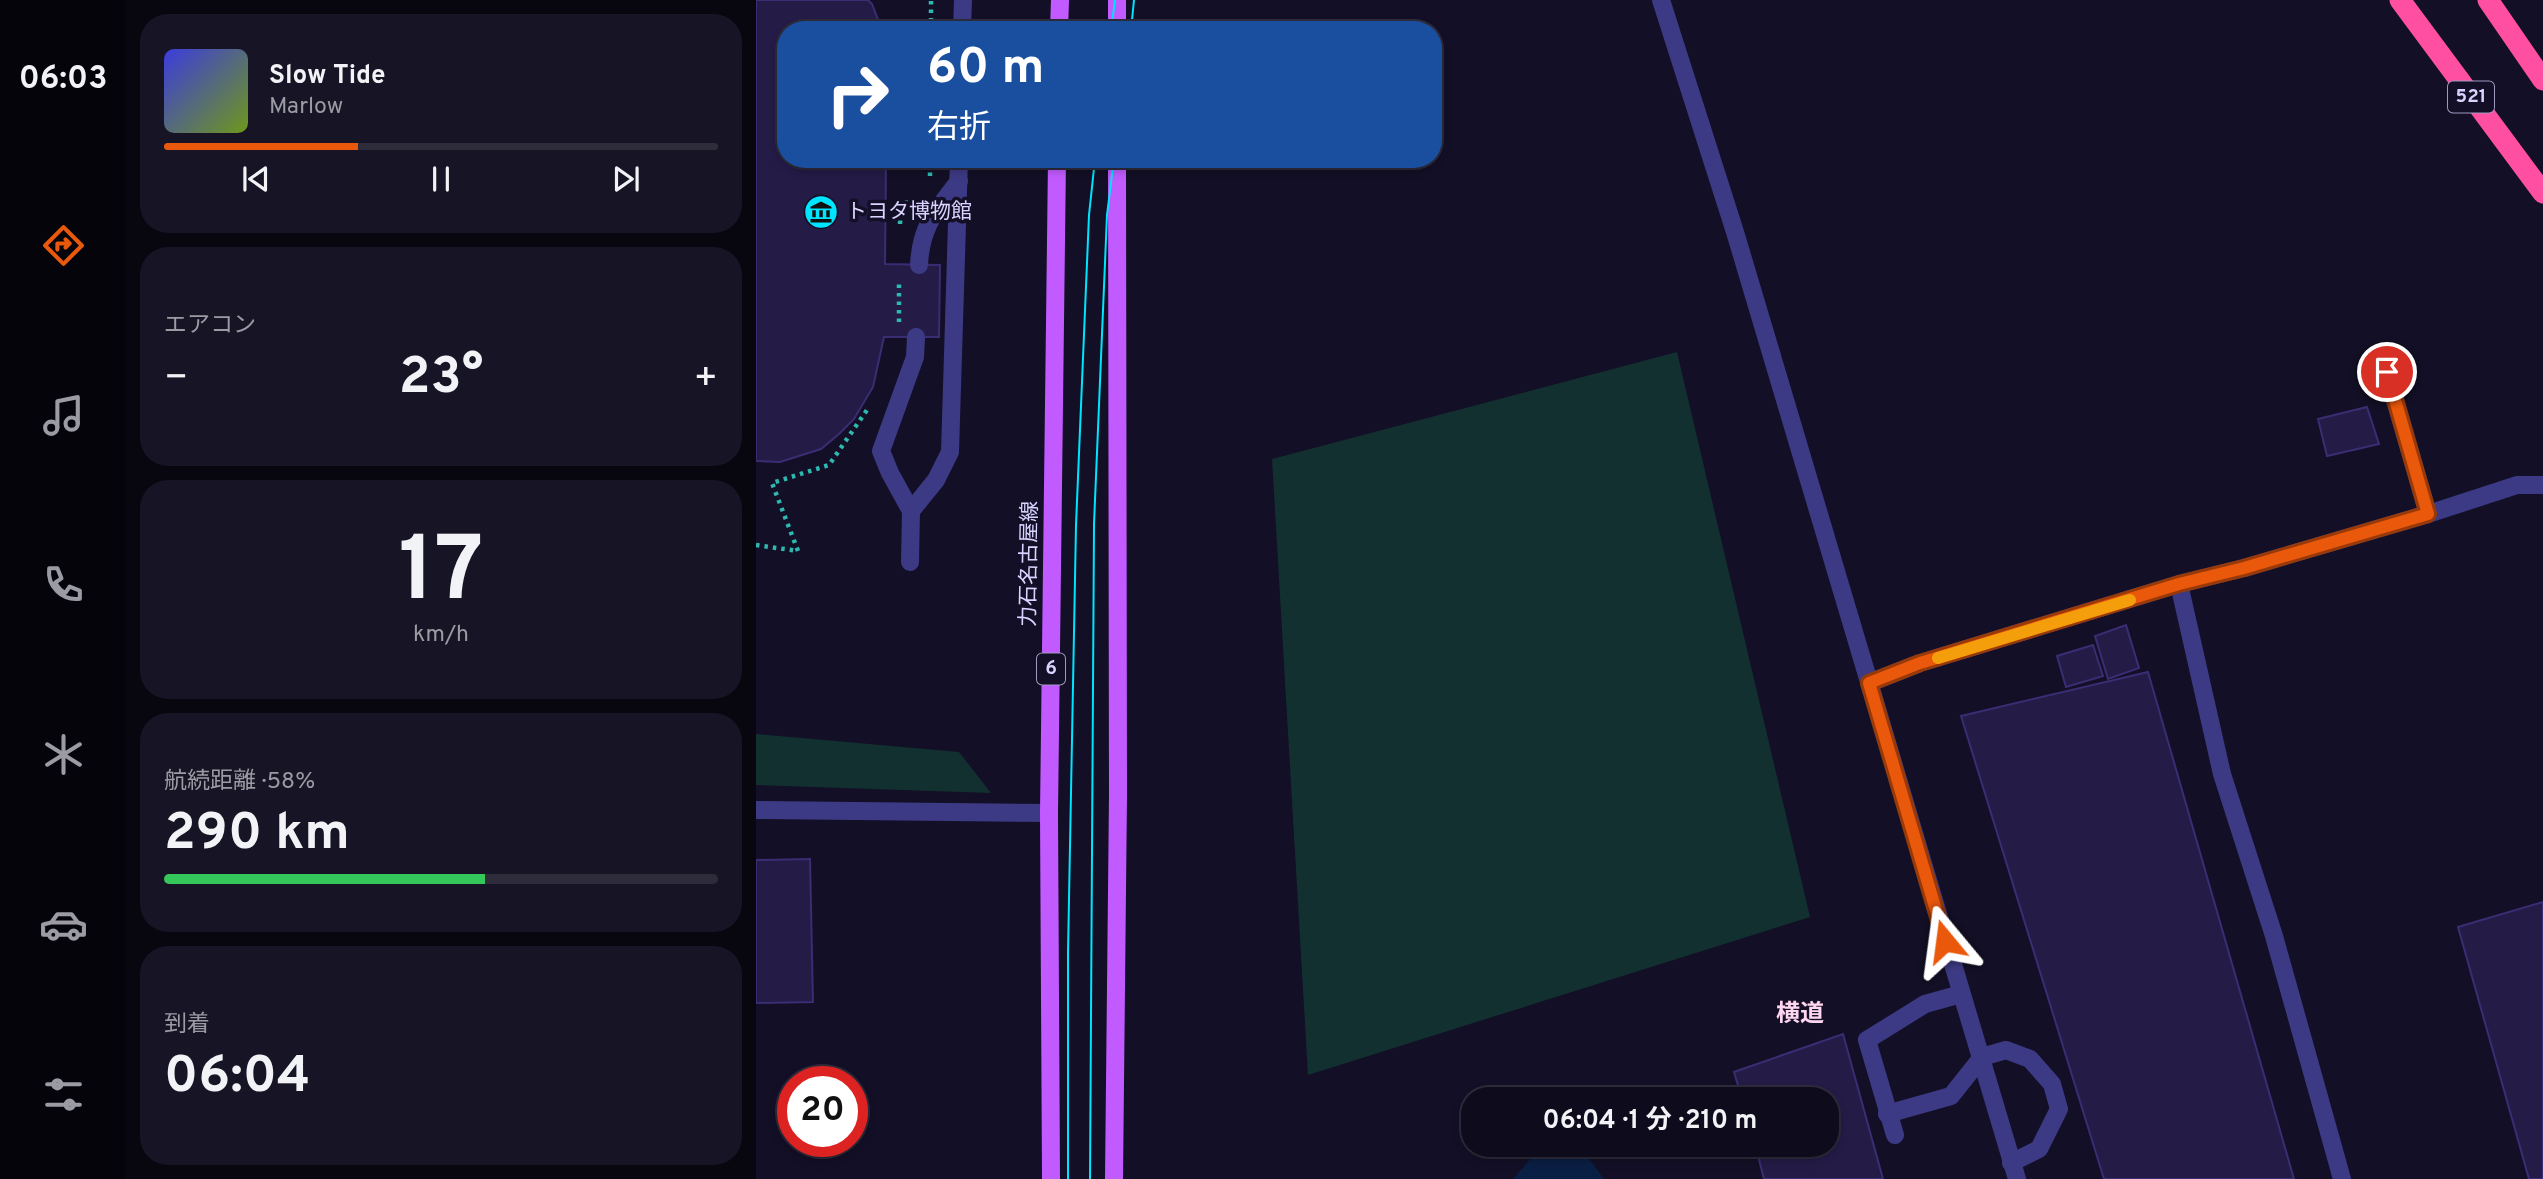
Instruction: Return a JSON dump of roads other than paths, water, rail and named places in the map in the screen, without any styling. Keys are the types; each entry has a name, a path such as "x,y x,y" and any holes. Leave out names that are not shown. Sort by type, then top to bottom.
{"highway":[{"name":"521","path":"2400,0 2543,193"},
{"path":"2488,0 2543,80"}],"main road":[{"path":"1059,0 1059,21"},
{"path":"1117,0 1117,21"},
{"name":"力石名古屋線","path":"1051,1179 1049,813 1058,168"},
{"path":"1114,1179 1118,795 1117,168"}],"street":[{"path":"962,21 963,0"},
{"path":"1661,0 1735,232 1982,1057 2014,1171 2039,1149 2059,1109 2052,1084 2030,1059 2006,1050 1982,1057 1951,1096 1887,1114"},
{"path":"911,511 936,480 950,452 959,168"},
{"path":"919,265 919,248 926,224 959,181"},
{"path":"910,562 911,511 881,451 915,356 916,337"},
{"path":"2387,372 2428,514"},
{"path":"1869,683 1920,663 2179,584 2244,568 2517,485 2543,485"},
{"path":"2179,584 2222,774 2274,936 2342,1179"},
{"path":"756,810 1049,813"},
{"path":"1895,1135 1867,1040 1925,1004 1961,994"}],"water":[{"path":"1532,1157 1588,1157 1604,1179 1513,1179"}],"tram line":[{"path":"1112,21 1115,0"},
{"path":"1132,21 1134,0"},
{"path":"1068,1179 1068,953 1076,525 1089,215 1094,168"},
{"path":"1090,1179 1094,524 1107,215 1113,168"}],"place":[{"name":"トヨタ博物館","path":"821,212"}],"district":[{"name":"横道","path":"1800,1015"}]}
